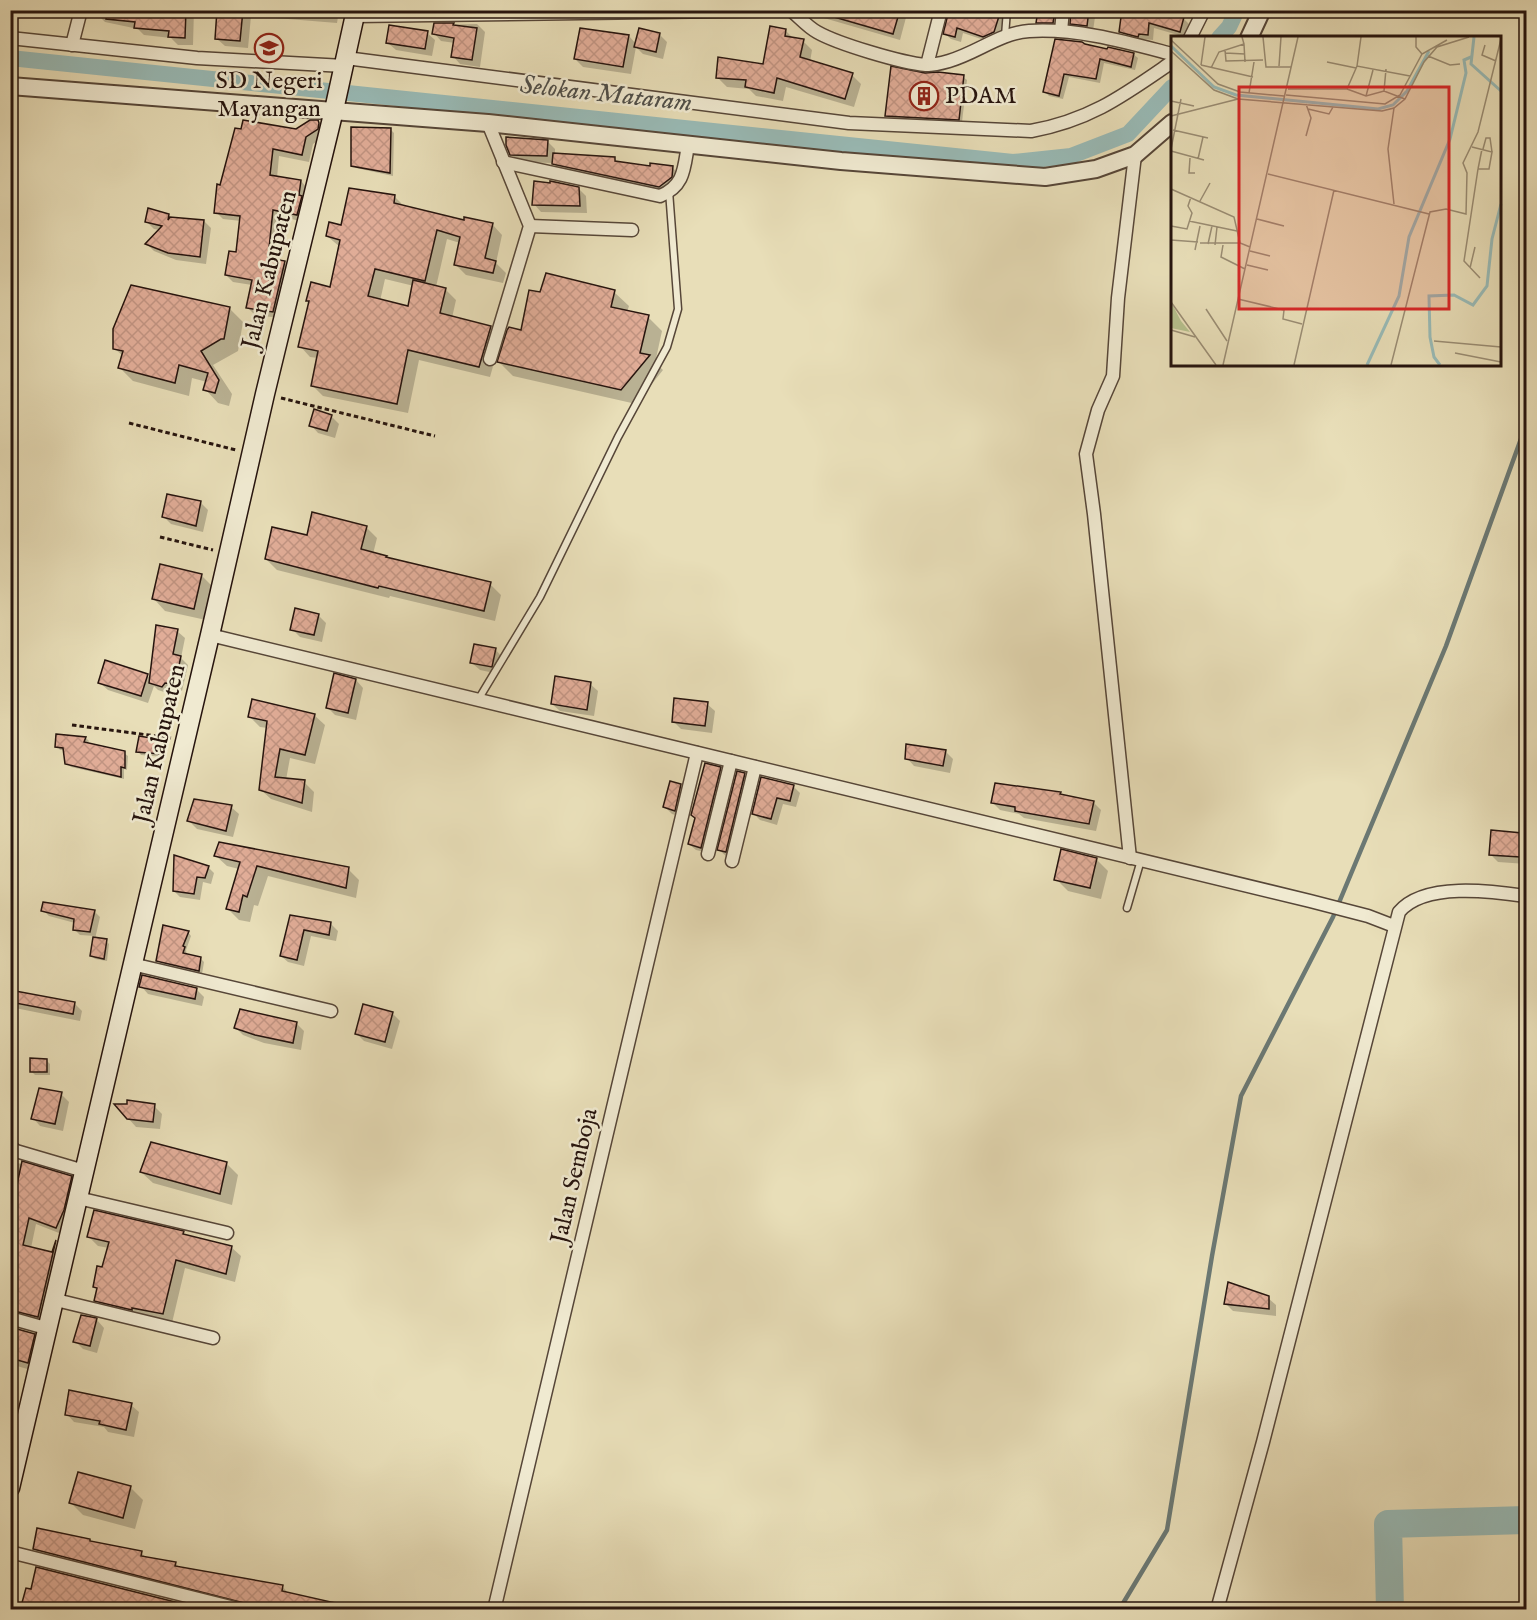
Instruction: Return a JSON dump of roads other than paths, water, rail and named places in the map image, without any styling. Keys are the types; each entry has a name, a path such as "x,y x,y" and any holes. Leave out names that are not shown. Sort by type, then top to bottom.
{"main road":[{"name":"Jalan Kabupaten","path":"10,1488 56,1300 132,964 265,394 335,107 355,13"}],"street":[{"path":"72,45 81,10"},
{"path":"927,65 941,10"},
{"path":"1061,31 1063,10"},
{"path":"1191,36 1204,10"},
{"path":"1250,36 1263,10"},
{"path":"355,13 793,11 818,33 882,55 927,65 949,61 1005,36 1027,32 1061,31 1119,40 1171,53"},
{"path":"10,38 197,58 344,64 849,123 1031,131 1054,127 1109,105 1171,63"},
{"path":"10,86 335,107 841,161 1044,177 1096,169 1136,155 1171,125"},
{"path":"488,123 530,226 490,359"},
{"path":"503,162 660,196 681,179 688,145"},
{"path":"1136,155 1118,298 1113,376 1098,410 1086,454 1136,859"},
{"path":"530,226 632,230"},
{"path":"210,635 1310,901 1368,916 1394,926"},
{"name":"Jalan Semboja","path":"494,1610 697,753"},
{"path":"708,854 731,761"},
{"path":"732,861 755,767"},
{"path":"1218,1610 1398,912 1404,905 1429,895 1467,891 1527,896"},
{"path":"132,964 331,1011"},
{"path":"10,1146 16,1151 84,1172"},
{"path":"78,1198 227,1233"},
{"path":"56,1300 213,1338"},
{"path":"10,1318 49,1329"},
{"path":"10,1552 243,1610"}],"lane":[{"path":"1005,36 1007,10"},
{"path":"477,700 540,597 618,437 667,347 678,309 669,191"},
{"path":"1128,909 1136,859"}],"waterway":[{"name":"Selokan Mataram","path":"1221,36 1229,27 1237,10"},
{"name":"Selokan Mataram","path":"10,58 1013,162 1071,156 1128,134 1171,88"},
{"path":"1119,1610 1167,1530 1241,1096 1333,917 1446,646 1526,425"},
{"path":"1390,1610 1388,1524 1526,1520"}],"place":[{"name":"SD Negeri Mayangan","path":"269,48"},
{"name":"PDAM","path":"924,96"}]}
